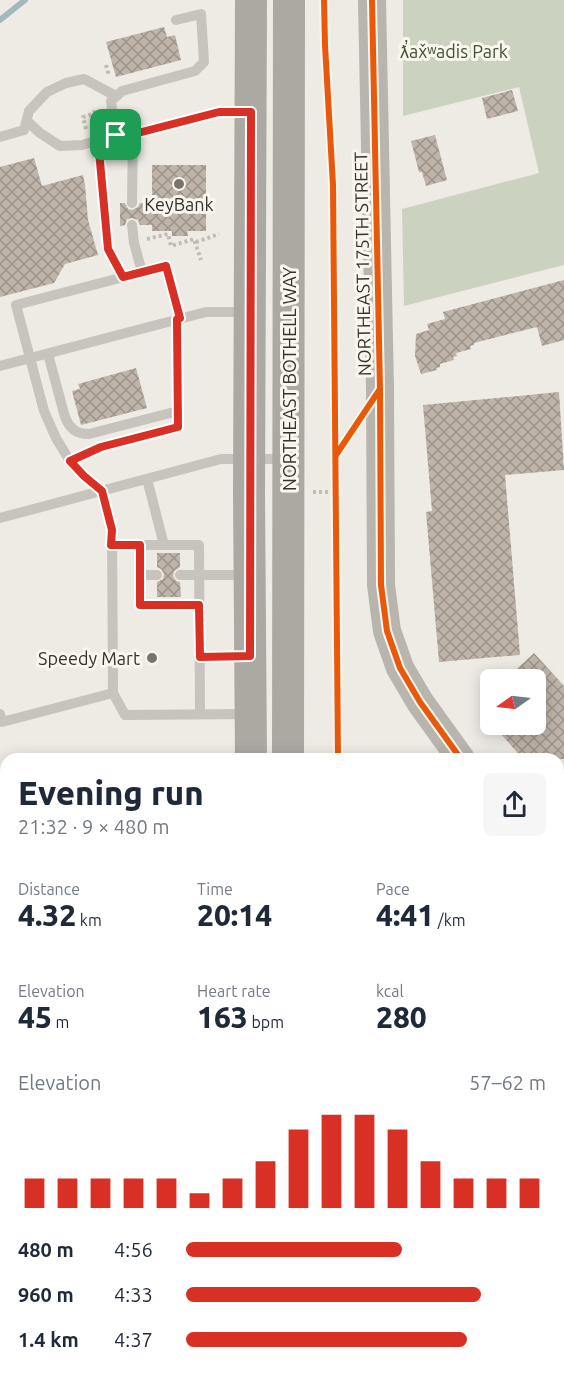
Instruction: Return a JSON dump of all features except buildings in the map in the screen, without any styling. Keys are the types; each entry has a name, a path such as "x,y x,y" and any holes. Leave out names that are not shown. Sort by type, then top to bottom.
{"main road":[{"path":"250,753 251,0"},
{"name":"NORTHEAST BOTHELL WAY","path":"288,753 289,0"}],"street":[{"name":"NORTHEAST 175TH STREET","path":"372,0 380,389 381,585 387,631 400,668 420,702 457,753"}],"lane":[{"path":"116,135 111,101 122,91 195,71 204,62 201,14 176,20"},
{"path":"0,136 24,130 29,111 47,92 66,83 84,80 116,96"},
{"path":"27,121 60,146 82,145 116,135 134,134 219,112 251,112"},
{"path":"132,203 134,134"},
{"path":"98,140 108,249 123,277"},
{"path":"132,225 142,272"},
{"path":"70,461 101,447 178,427 179,319 166,266 16,305 44,411 56,438 70,461 102,491 112,530 113,693 125,715 250,714"},
{"path":"0,366 206,312 251,312"},
{"path":"48,354 64,417 73,431 88,434 178,411"},
{"path":"0,518 221,459 289,459"},
{"path":"147,479 164,545"},
{"path":"111,545 199,545 200,714"},
{"path":"140,545 140,605 199,605"},
{"path":"140,576 157,575"},
{"path":"180,575 249,575"},
{"path":"200,657 250,656"},
{"path":"0,714 2,722 113,693"}],"path":[{"path":"134,243 168,234 171,246 194,239 201,260"},
{"path":"196,242 219,234"},
{"path":"336,482 336,504"},
{"path":"310,492 336,492"}],"green space":[{"name":"ƛ̕ax̌ʷadis Park","path":"403,0 564,0 564,265 404,306 402,209 539,173 519,87 403,116"}],"waterway":[{"path":"0,20 25,0"}],"cycle path":[{"path":"324,0 333,185 338,753"},
{"path":"372,0 380,389 381,585 387,631 400,668 420,702 457,753"},
{"path":"336,455 380,389"}],"place":[{"name":"KeyBank","path":"179,184"},
{"name":"Speedy Mart","path":"152,658"}],"route":[{"path":"219,112 251,112 250,656 200,657 199,605 140,605 140,545 111,545 112,530 102,491 70,461 101,447 178,427 177,319 180,318 166,266 123,277 108,249 98,140 116,135 134,134 219,112"}]}
